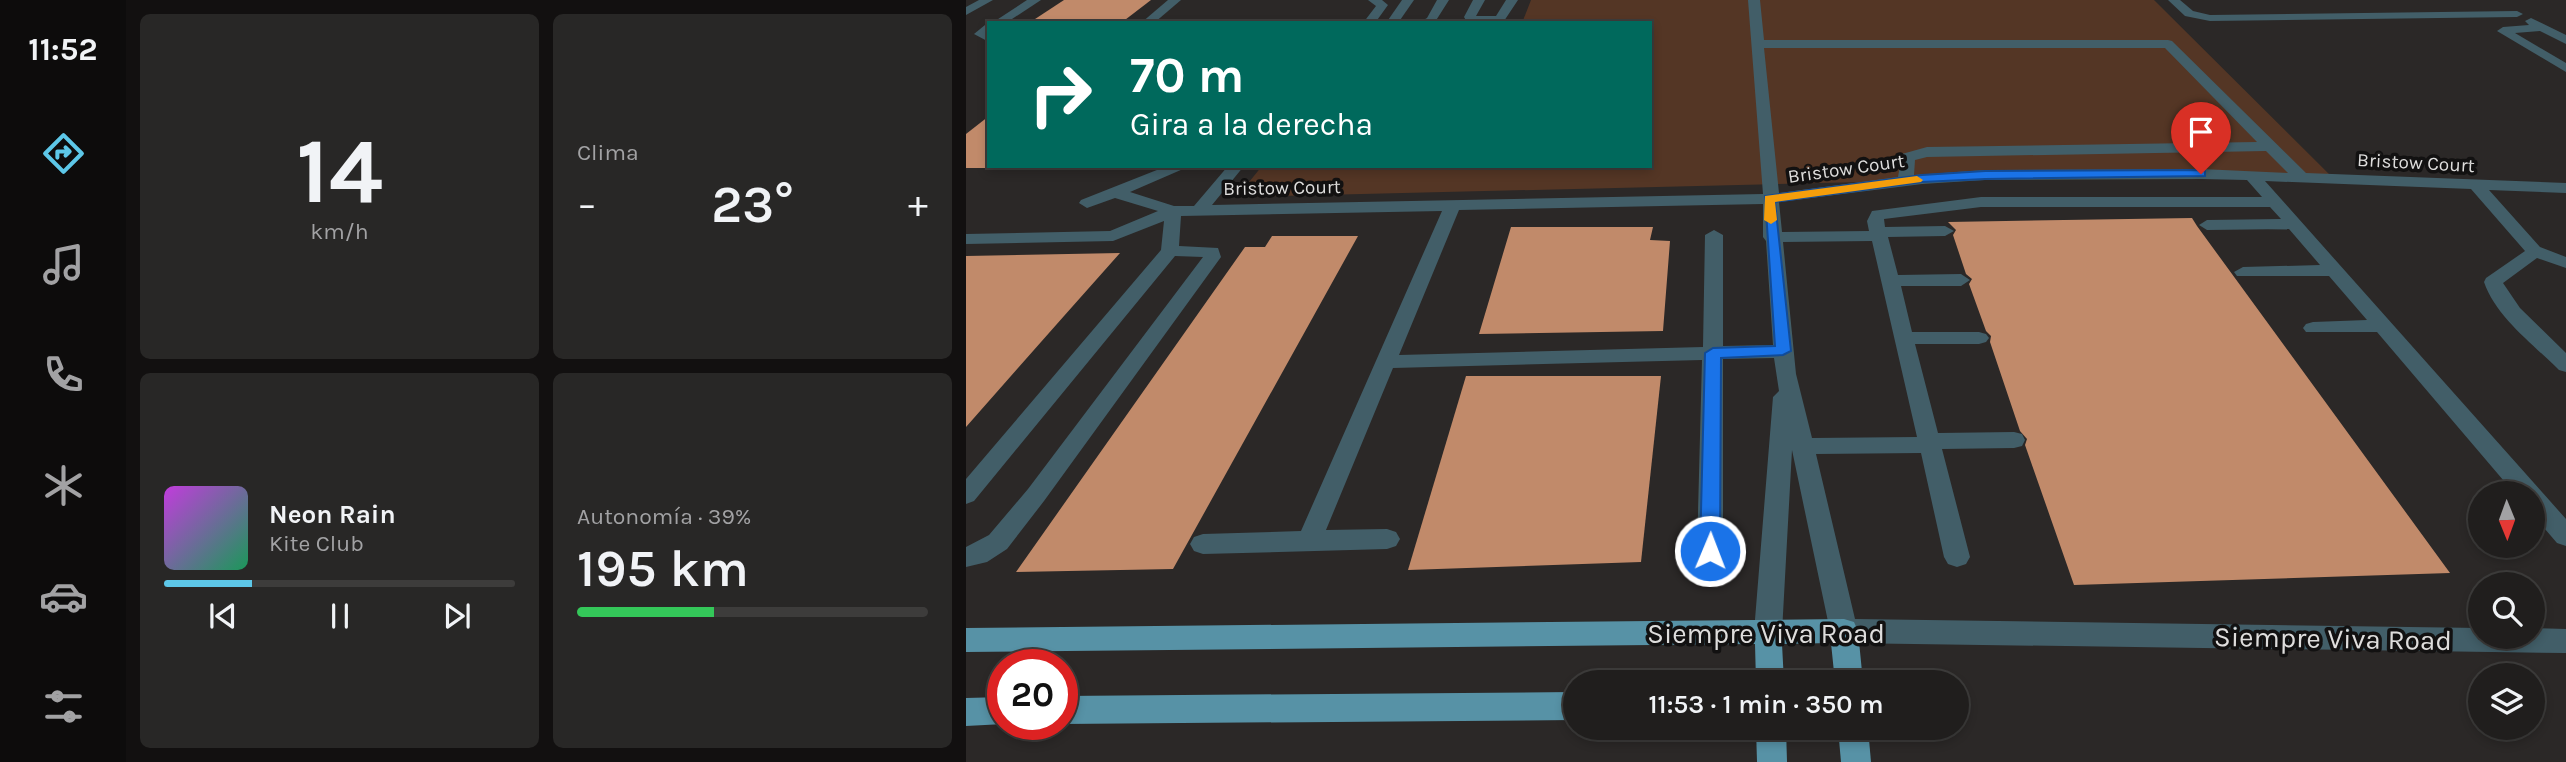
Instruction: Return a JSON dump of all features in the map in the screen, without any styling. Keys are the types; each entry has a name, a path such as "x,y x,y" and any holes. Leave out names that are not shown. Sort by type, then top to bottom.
{"main road":[{"name":"Siempre Viva Road","path":"966,640 1844,631"},
{"path":"1844,631 1848,670"},
{"path":"1768,632 1770,670"},
{"path":"1078,710 1563,706"},
{"path":"966,712 987,711"},
{"path":"1771,740 1772,762"},
{"path":"1854,740 1856,762"}],"street":[{"path":"966,12 987,0"},
{"path":"1001,21 1035,0"},
{"path":"1149,21 1175,0"},
{"path":"1370,21 1382,5 1374,0"},
{"path":"1393,21 1408,0"},
{"path":"1429,21 1443,0"},
{"path":"1479,0 1470,17 1475,21 1500,19 1512,0"},
{"path":"1754,0 1772,237 1785,362 1844,631"},
{"path":"2174,0 2189,14 2210,18 2517,14"},
{"path":"2455,0 2480,14"},
{"path":"2492,0 2566,40"},
{"path":"2541,27 2503,31 2566,68"},
{"path":"1757,44 2168,44 2302,178"},
{"path":"1906,181 1907,157 1927,152 2270,146"},
{"path":"1087,203 1177,168"},
{"path":"1199,210 1234,168"},
{"name":"Bristow Court","path":"1173,211 1769,199 1906,181 1985,175 2252,176 2566,188"},
{"path":"2252,176 2518,481"},
{"path":"2477,186 2534,251 2566,263"},
{"path":"1114,192 1173,211"},
{"path":"1957,557 1878,234 1875,221 1878,215 1981,202 2275,202"},
{"path":"1309,541 1453,205"},
{"path":"966,239 1113,236 1173,211"},
{"path":"966,495 1170,251 1173,211"},
{"path":"2207,225 2294,224"},
{"path":"1772,237 1945,231"},
{"path":"1710,551 1714,235"},
{"path":"966,557 978,555 998,542 1036,495 1212,257 1213,252 1170,251"},
{"path":"2534,251 2515,270 2499,276 2493,282 2494,288 2511,310 2566,365"},
{"path":"2243,272 2334,270"},
{"path":"1890,281 1961,280"},
{"path":"2313,328 2383,326"},
{"path":"1904,338 1979,338"},
{"path":"1386,362 1713,353 1785,362"},
{"path":"1768,632 1785,362"},
{"path":"1802,446 2014,440"},
{"path":"2545,512 2566,536"},
{"path":"1203,544 1387,539"},
{"name":"Siempre Viva Road","path":"1844,631 2566,642"}],"shaded area":[{"path":"1531,0 2154,0 2334,179 2201,174 1237,197 1260,168 1652,168 1652,21 1523,21"}],"building":[{"path":"1064,0 1151,0 1124,21 1032,21"},
{"path":"987,118 987,168 966,168 966,134"},
{"path":"2192,218 2450,573 2074,585 2025,445 2027,439 2020,431 1990,342 1991,336 1986,331 1969,284 1972,279 1966,274 1953,235 1956,230 1948,222"},
{"path":"1511,227 1653,227 1650,240 1670,241 1663,331 1479,334"},
{"path":"1272,236 1358,236 1173,569 1016,572 1245,247 1265,247"},
{"path":"1120,253 1064,316 966,427 966,256"},
{"path":"1466,376 1661,376 1641,562 1408,570"}],"slow traffic":[{"path":"1771,220 1769,199 1917,180"}],"route":[{"path":"1710,551 1713,353 1783,351 1769,199 1922,179 1985,175 2201,174"}]}
